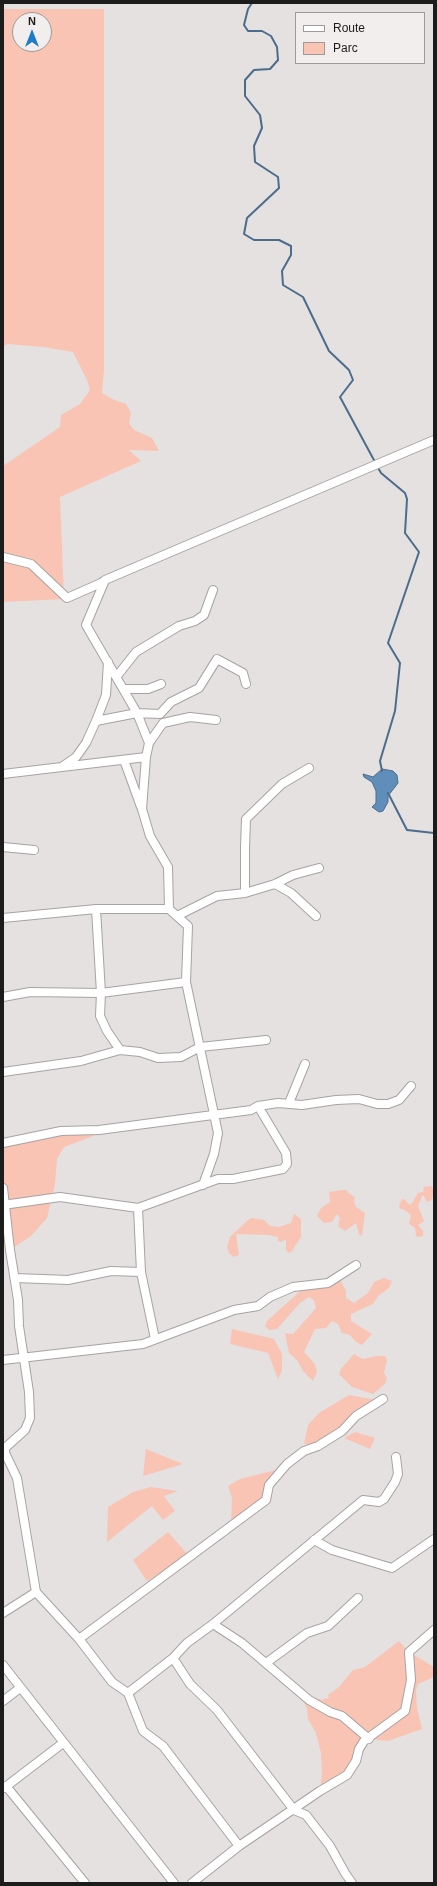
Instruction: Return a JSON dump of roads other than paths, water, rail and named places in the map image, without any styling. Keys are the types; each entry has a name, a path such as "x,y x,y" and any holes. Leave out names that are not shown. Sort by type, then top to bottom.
{"street":[{"path":"3,557 31,564 67,598 101,584 105,580 434,440"},
{"path":"105,580 86,625 117,676 137,713 149,743"},
{"path":"117,676 136,652 179,626 195,621 204,615 213,590"},
{"path":"96,721 137,713 160,714 171,702 199,688 217,659 243,673 246,684"},
{"path":"62,767 76,757 86,743 96,721 106,695 108,661"},
{"path":"124,689 148,689 161,684"},
{"path":"142,810 146,757 149,743 163,723 190,717 216,720"},
{"path":"3,774 146,757"},
{"path":"124,760 150,836 168,867 170,909 188,926 186,982 218,1133 214,1154 202,1185"},
{"path":"245,893 246,819 282,784 309,768"},
{"path":"3,848 34,850"},
{"path":"177,916 217,896 245,893 275,884 293,875 319,868"},
{"path":"275,884 291,893 316,916"},
{"path":"3,918 96,909 170,909"},
{"path":"96,909 101,993 100,1016 107,1031 120,1050"},
{"path":"3,997 30,992 101,993 186,982"},
{"path":"3,1072 82,1061 120,1050 140,1052 158,1058 181,1057 200,1046 266,1040"},
{"path":"289,1103 305,1064"},
{"path":"3,1143 61,1131 99,1130 251,1110 258,1106 289,1103 302,1106 336,1100 359,1099 377,1104 388,1104 398,1100 412,1086"},
{"path":"4,1205 60,1197 138,1208 218,1179 233,1179 278,1171 283,1169 287,1164 286,1153 258,1106"},
{"path":"3,1188 5,1226 15,1278 29,1392 30,1418 25,1430 4,1449 17,1478 36,1592 79,1639 112,1682 128,1694 143,1731 163,1746 239,1846"},
{"path":"138,1208 141,1272 154,1339"},
{"path":"3,1360 24,1359 141,1345 234,1310 258,1306 270,1297 293,1288 328,1283 356,1265"},
{"path":"15,1278 68,1280 110,1271 141,1272"},
{"path":"79,1639 266,1500 269,1484 287,1464 304,1451 318,1446 342,1431 356,1416 383,1399"},
{"path":"128,1694 173,1658 187,1643 213,1624 363,1500 379,1502 384,1499 395,1482 398,1474 396,1457"},
{"path":"314,1540 332,1550 392,1568 434,1539"},
{"path":"3,1613 36,1592"},
{"path":"266,1663 307,1633 328,1626 358,1598"},
{"path":"213,1624 242,1643 309,1700 330,1712 342,1716 369,1739"},
{"path":"192,1883 239,1846 320,1791 347,1775 356,1761 359,1749 364,1741 369,1739 405,1711 411,1680 409,1652 434,1630"},
{"path":"173,1658 190,1684 217,1710 294,1810 306,1815 330,1846 352,1883"},
{"path":"3,1664 20,1688 174,1883"},
{"path":"3,1702 20,1688"},
{"path":"63,1743 5,1788 85,1883"}],"water":[{"path":"382,769 393,771 397,775 398,783 388,796 388,802 383,811 379,812 372,807 376,803 376,791 372,782 364,777 363,774 373,777"}],"waterway":[{"path":"252,3 248,9 244,25 248,31 262,31 271,36 277,47 278,60 270,69 254,70 245,80 245,96 260,115 262,128 254,146 255,162 278,177 279,188 247,218 244,234 254,240 279,240 291,246 291,255 282,271 283,285 303,297 329,351 349,370 353,380 340,397 375,462"},
{"path":"377,466 381,473 405,493 407,499 405,533 419,552 388,643 400,663 395,711 380,761 382,771"},
{"path":"388,793 407,830 434,833"}]}
